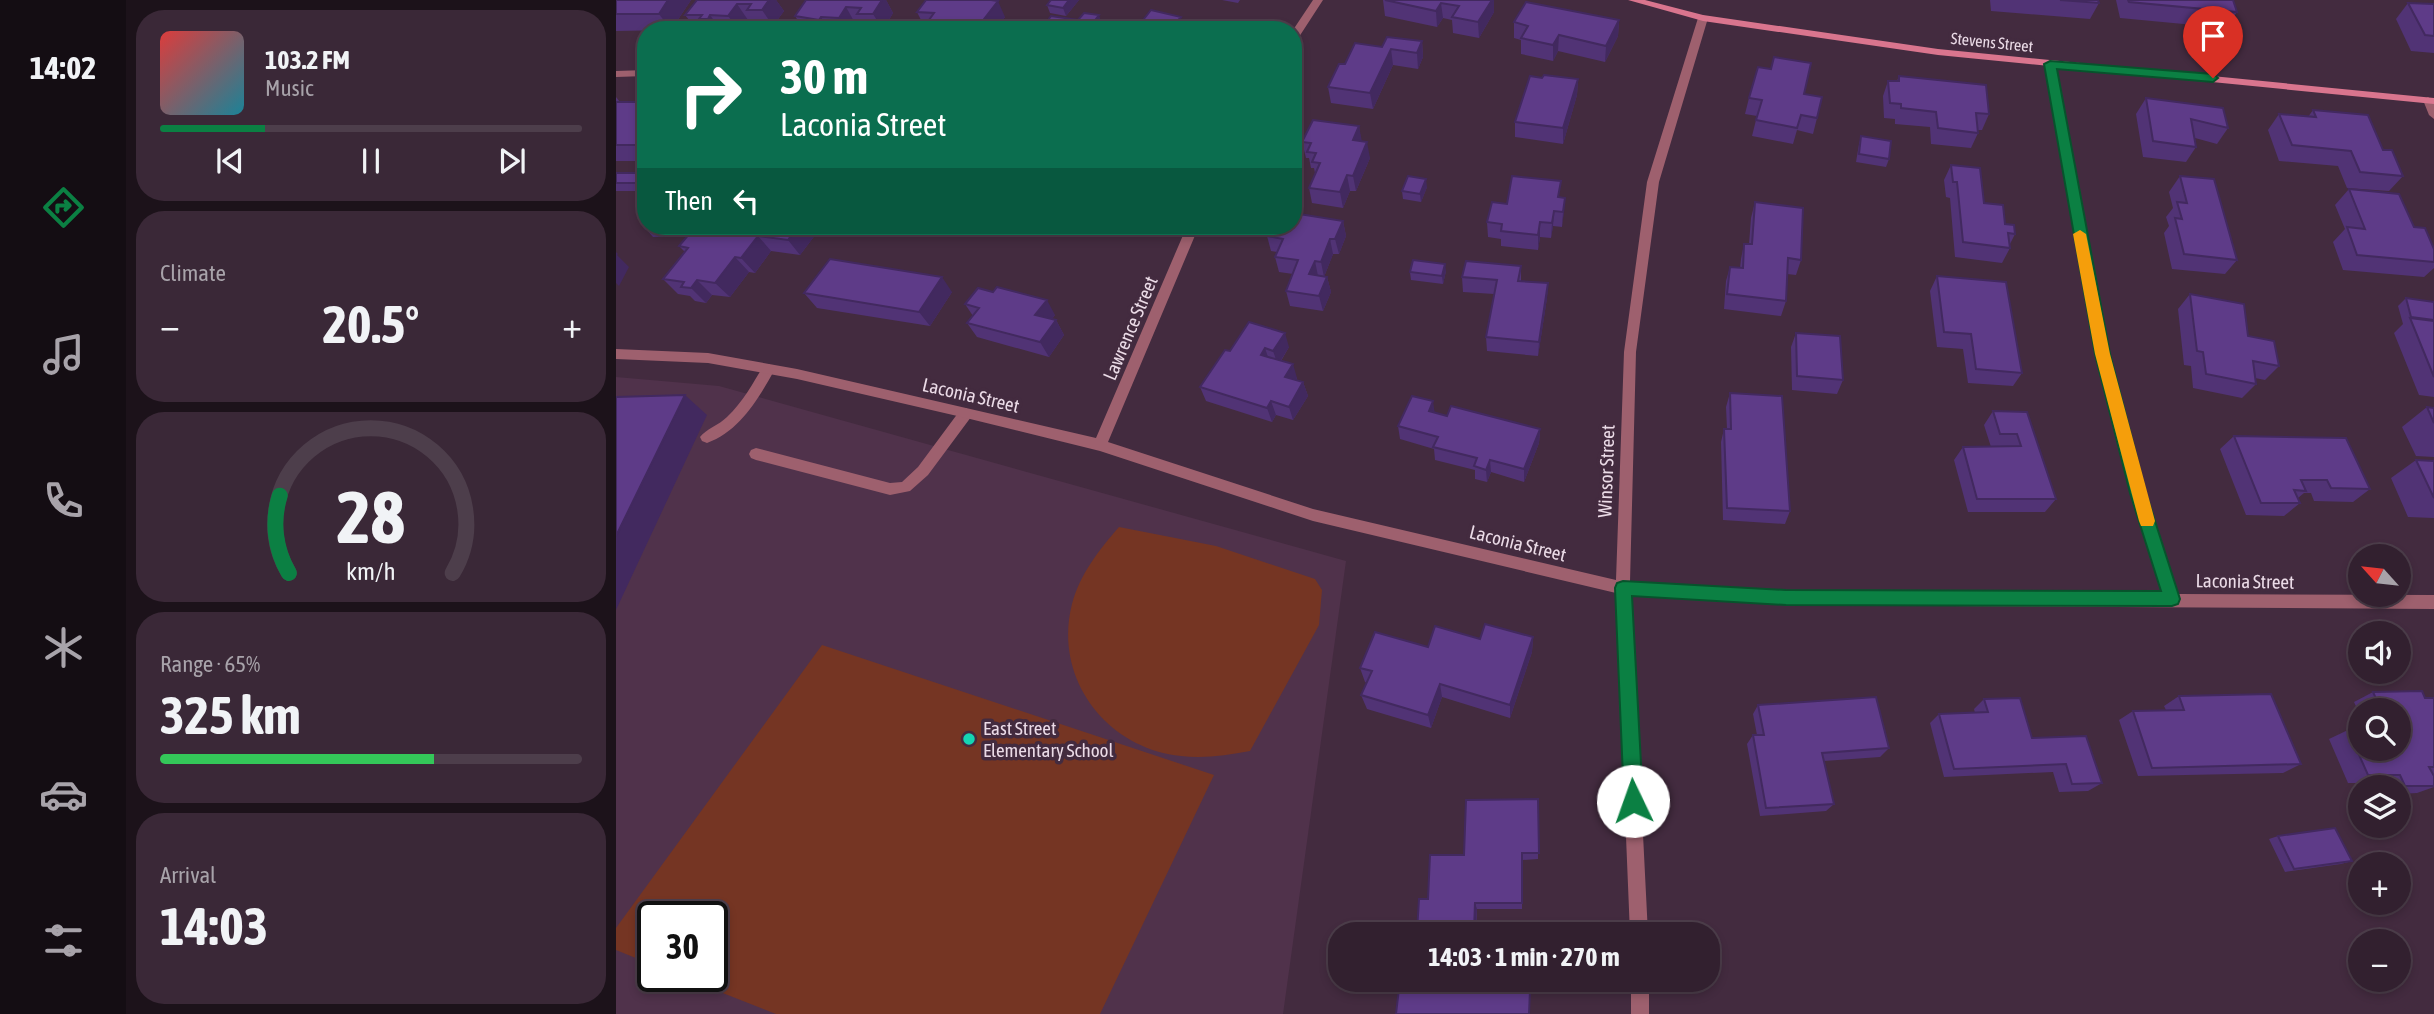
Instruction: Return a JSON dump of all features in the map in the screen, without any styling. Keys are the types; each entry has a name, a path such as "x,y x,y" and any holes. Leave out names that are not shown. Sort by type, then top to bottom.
{"street":[{"path":"1302,24 1318,0"},
{"name":"Stevens Street","path":"1633,0 1703,18 1938,52 2431,100"},
{"name":"Winsor Street","path":"1638,922 1623,588 1630,352 1653,182 1703,18"},
{"path":"2050,64 2102,354 2138,493 2172,599"},
{"path":"616,74 637,73"},
{"path":"2431,100 2434,115"},
{"name":"Lawrence Street","path":"1100,445 1189,235"},
{"name":"Laconia Street","path":"616,354 708,358 966,413 1100,445 1313,515 1623,588 1786,597 2434,602"},
{"path":"707,437 722,432 736,418 769,369"},
{"path":"756,454 890,488 905,488 923,471 966,413"},
{"path":"1640,992 1640,1014"}],"shaded area":[{"name":"East Street Elementary School","path":"616,377 719,386 1346,561 1283,1014 616,1014"},
{"path":"1119,527 1216,546 1315,579 1322,590 1319,625 1250,751 1198,757 1154,750 1130,739 1109,724 1091,705 1078,683 1070,658 1068,631 1072,604 1085,573"},
{"path":"822,645 1214,775 1100,1014 776,1014 720,992 728,992 728,901 637,901 637,959 616,950 616,928"}],"building":[{"path":"616,0 668,0 659,14 616,14"},
{"path":"697,0 769,0 762,10 747,10 751,4 737,4 728,16 710,15 708,19 699,19 702,15 685,15"},
{"path":"806,0 882,0 873,14 857,14 861,8 846,7 839,18 821,17 819,20 795,16"},
{"path":"926,0 998,1 982,21 929,20 934,13 917,12"},
{"path":"1051,0 1069,0 1063,8 1047,5"},
{"path":"1385,0 1492,0 1478,22 1452,17 1459,6 1441,3 1436,11"},
{"path":"2060,0 2098,0 2099,3"},
{"path":"2128,0 2233,0 2237,12 2129,2"},
{"path":"1526,2 1619,20 1606,46 1559,35 1553,45 1521,38 1528,26 1514,22"},
{"path":"2408,3 2434,4 2434,36 2425,35"},
{"path":"1151,10 1181,17 1178,21 1142,21"},
{"path":"1084,13 1099,15 1094,21 1047,21 1051,16 1078,20"},
{"path":"1387,37 1422,41 1417,53 1391,49 1370,93 1328,87 1339,64 1345,64 1355,43 1382,47"},
{"path":"1774,57 1811,63 1804,94 1822,97 1817,118 1801,115 1797,128 1756,120 1762,100 1749,98 1758,67 1771,69"},
{"path":"1544,75 1578,79 1563,128 1515,122 1530,76 1542,78"},
{"path":"1899,76 1986,85 1989,114 1976,113 1978,133 1938,128 1936,112 1901,108 1901,104 1890,103 1888,81 1899,81"},
{"path":"2146,98 2223,108 2228,128 2191,119 2196,147 2153,141"},
{"path":"616,102 637,102 637,145 616,145"},
{"path":"2313,110 2368,115 2383,150 2392,150 2403,176 2360,172 2351,151 2292,145 2279,114 2316,117"},
{"path":"1313,120 1359,126 1353,140 1367,142 1353,176 1347,175 1340,192 1309,188 1320,163 1312,162 1316,153 1307,152 1311,143 1302,142"},
{"path":"1861,136 1891,141 1889,159 1859,154"},
{"path":"1951,165 1980,168 1984,203 2003,205 2005,224 2014,225 2015,234 2008,233 2010,248 1963,242 1957,182 1953,182"},
{"path":"616,173 637,173 637,183 616,183"},
{"path":"1408,176 1426,179 1420,194 1402,191"},
{"path":"1512,176 1561,181 1558,197 1565,198 1563,212 1554,211 1552,223 1540,222 1538,235 1501,231 1502,224 1487,222 1492,202 1507,204"},
{"path":"2180,176 2214,179 2237,260 2184,254 2175,218 2182,219 2177,202 2187,203"},
{"path":"2349,189 2399,194 2414,227 2425,228 2434,249 2434,262 2357,255 2347,227 2365,229"},
{"path":"1755,202 1803,208 1801,260 1788,258 1786,301 1727,294 1730,267 1743,268 1744,244 1752,244"},
{"path":"1302,214 1343,221 1335,239 1330,239 1321,262 1315,261 1309,274 1327,277 1319,296 1286,291 1298,260 1275,257 1283,239 1267,236 1302,235"},
{"path":"688,235 792,235 788,240 758,236 741,258 735,257 715,283 697,280 691,288 681,287 684,282 663,279 688,248 679,246"},
{"path":"830,259 942,277 919,312 804,293"},
{"path":"1413,260 1445,264 1442,276 1410,272"},
{"path":"1466,261 1521,266 1518,281 1548,283 1539,342 1486,337 1497,280 1462,277"},
{"path":"1937,276 2006,282 2022,373 1976,369 1971,334 1944,332"},
{"path":"997,287 1047,300 1035,315 1056,320 1040,342 967,323 979,308 965,304 978,288 993,292"},
{"path":"2190,294 2244,304 2248,336 2274,341 2279,366 2253,361 2256,384 2206,374 2203,352 2197,351"},
{"path":"2406,298 2434,302 2434,320 2411,317"},
{"path":"2410,318 2434,321 2434,377"},
{"path":"1249,322 1285,333 1273,351 1265,348 1261,355 1293,364 1285,377 1303,382 1289,407 1271,401 1267,408 1200,387 1225,350 1230,351"},
{"path":"1796,333 1840,336 1843,380 1797,376"},
{"path":"1730,393 1782,396 1790,511 1727,508 1724,429 1731,429"},
{"path":"685,395 616,536 616,397"},
{"path":"1412,396 1433,401 1429,411 1447,416 1451,406 1540,429 1524,469 1490,460 1486,470 1474,466 1477,458 1433,447 1438,437 1398,426"},
{"path":"2427,407 2434,408 2434,423"},
{"path":"1993,411 2027,412 2056,499 1977,499 1963,447 2021,446 2017,434 2000,434"},
{"path":"2234,436 2346,438 2370,489 2331,488 2327,480 2301,480 2306,491 2294,490 2300,503 2261,503"},
{"path":"2416,460 2434,461 2434,498"},
{"path":"1485,624 1533,637 1510,705 1440,684 1428,715 1361,695 1372,671 1360,668 1375,632 1428,647 1435,626 1480,639"},
{"path":"2422,691 2425,698 2434,698 2434,767 2429,767 2434,776 2434,786 2411,786 2411,775 2368,775 2362,761 2411,761 2411,698 2376,698 2373,692"},
{"path":"2271,694 2301,764 2152,768 2133,711 2184,710 2179,696"},
{"path":"1876,697 1889,748 1822,753 1834,804 1766,808 1753,735 1764,735 1758,705"},
{"path":"2020,698 2032,738 2086,736 2102,783 2072,784 2066,764 1954,769 1939,714 1988,712 1984,699"},
{"path":"1538,799 1539,853 1522,853 1522,903 1475,903 1474,922 1418,922 1419,899 1428,899 1430,855 1464,855 1466,800"},
{"path":"2335,828 2348,853 2348,862 2294,869 2278,836"},
{"path":"1399,992 1530,992 1529,1014 1396,1014"}],"slow traffic":[{"path":"2080,234 2102,354 2147,521"}],"place":[{"name":"East Street Elementary School","path":"969,739"}],"route":[{"path":"1633,801 1623,588 1786,597 2172,599 2138,493 2102,354 2050,64 2213,78"}]}
